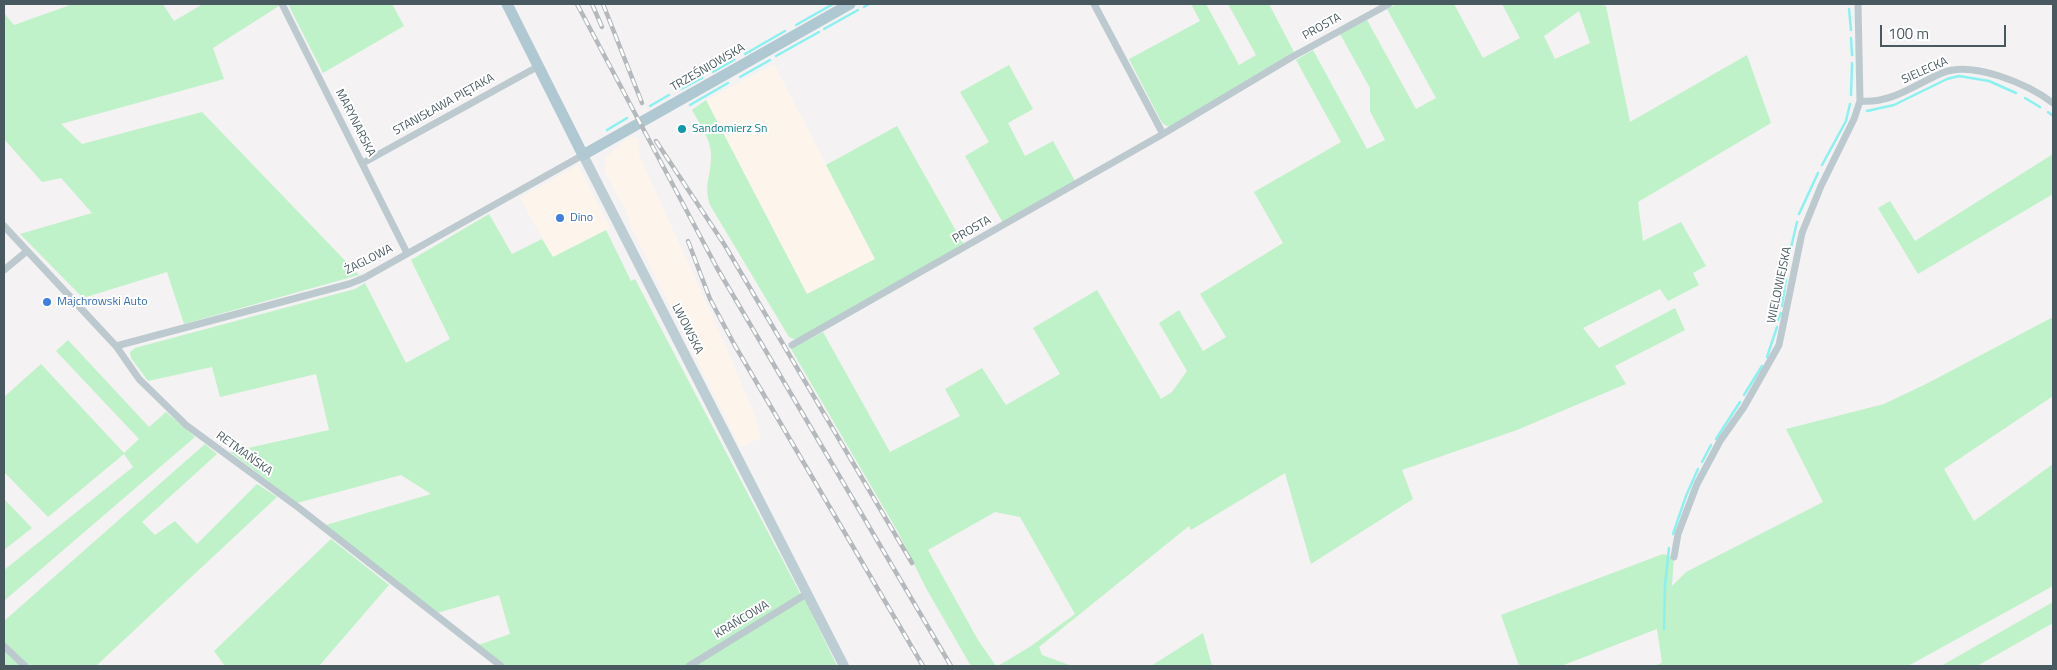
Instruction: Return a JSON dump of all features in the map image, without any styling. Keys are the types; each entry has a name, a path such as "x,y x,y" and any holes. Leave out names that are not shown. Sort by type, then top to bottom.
{"main road":[{"name":"LWOWSKA","path":"507,4 537,67 844,666"},
{"name":"TRZEŚNIOWSKA","path":"583,155 847,4"}],"street":[{"name":"MARYNARSKA","path":"282,4 407,253"},
{"path":"1094,4 1164,134"},
{"name":"PROSTA","path":"792,345 1164,134 1292,57 1389,4"},
{"name":"WIELOWIEJSKA","path":"1674,557 1678,534 1697,484 1720,441 1744,407 1779,345 1802,233 1821,186 1854,119 1860,101 1858,4"},
{"name":"STANISŁAWA PIĘTAKA","path":"363,163 537,67"},
{"name":"SIELECKA","path":"1860,101 1877,102 1884,100 1942,73 1962,68 2008,79 2053,103"},
{"name":"ŻAGLOWA","path":"116,346 349,284 364,278 583,155"},
{"name":"RETMAŃSKA","path":"4,226 116,346 140,379 186,425 299,508 501,666"},
{"path":"4,270 26,251"},
{"name":"KRAŃCOWA","path":"689,666 808,594"},
{"path":"4,646 25,666"}],"shaded area":[{"path":"774,64 875,259 807,294 706,100"},
{"path":"629,137 638,138 639,155 753,411 761,438 740,447 632,229 625,209 605,173 606,157"},
{"path":"578,165 610,228 553,257 520,198"}],"green space":[{"path":"73,4 163,4 174,21 203,4 278,4 279,6 213,48 224,79 61,124 82,144 202,112 359,275 184,324 167,272 83,298 20,234 92,213 61,178 42,182 4,139 4,13 14,25"},
{"path":"288,4 392,4 404,26 323,73"},
{"path":"1191,4 1206,4 1239,65 1256,55 1228,4 1269,4 1294,52 1169,127 1162,123 1129,59 1200,21"},
{"path":"1397,4 1454,4 1483,58 1520,38 1502,4 1598,4 1606,6 1630,122 1747,55 1771,123 1638,202 1643,241 1681,222 1706,266 1693,273 1699,285 1668,301 1660,289 1583,328 1599,348 1675,308 1685,330 1615,366 1626,384 1517,430 1402,470 1413,499 1311,564 1285,473 1191,530 1189,526 1039,647 1042,655 1072,666 998,666 1031,646 1075,614 1020,517 995,512 928,550 978,640 996,666 971,666 927,590 898,532 791,349 823,332 890,452 960,416 945,389 982,368 1006,405 1060,374 1033,328 1097,290 1161,399 1172,392 1187,371 1159,323 1179,310 1203,351 1226,337 1200,294 1283,243 1254,192 1341,142 1296,60 1313,50 1367,149 1385,140 1370,111 1370,88 1340,34 1367,20 1416,109 1436,98 1387,9","holes":["1579,11 1590,43 1555,59 1544,36"]},
{"path":"1009,65 1033,109 1008,123 1025,156 1053,141 1075,181 1003,223 965,156 989,142 960,92"},
{"path":"706,100 807,294 875,259 826,165 897,126 964,245 796,340 789,337 710,205 707,191 711,161 710,148 704,131 692,110"},
{"path":"2053,154 2053,194 1918,274 1878,208 1890,201 1915,241"},
{"path":"489,214 512,254 542,239 553,257 606,230 631,281 635,279 801,595 683,666 505,666 478,645 510,634 499,595 437,613 326,525 431,494 401,475 297,503 230,452 329,430 316,374 220,397 212,367 148,381 131,358 130,352 135,348 355,289 365,283 406,363 450,339 411,260"},
{"path":"2053,317 2053,396 1944,469 1974,521 2053,464 2053,586 1908,666 1653,666 1662,663 1657,629 1561,666 1519,666 1501,615 1663,554 1674,557 1672,586 1686,572 1823,502 1786,429 1884,404"},
{"path":"68,340 149,427 166,412 195,437 4,601 4,570 133,467 124,454 48,517 4,472 4,397 41,364 124,453 139,439 56,351"},
{"path":"205,444 217,454 142,522 155,535 175,521 197,544 257,484 277,497 96,666 29,666 4,641 4,621"},
{"path":"4,499 32,528 4,550"},
{"path":"331,539 389,585 319,666 225,666 214,651"},
{"path":"804,598 837,666 692,666"},
{"path":"2053,602 2053,623 1977,666 1941,666"},
{"path":"1203,633 1212,666 1151,666"},
{"path":"5,650 21,666 4,666"}],"waterway":[{"path":"796,25 833,4"},
{"path":"864,7 869,4"},
{"path":"1849,9 1851,30"},
{"path":"824,29 858,10"},
{"path":"745,54 785,31"},
{"path":"776,56 819,32"},
{"path":"1851,38 1852,55"},
{"path":"713,72 734,60"},
{"path":"740,77 770,60"},
{"path":"1851,95 1852,63"},
{"path":"1867,111 1894,105 1947,79 1959,76 1989,81 2016,93"},
{"path":"681,89 702,78"},
{"path":"690,105 728,83"},
{"path":"650,106 669,95"},
{"path":"2025,98 2040,107"},
{"path":"1822,165 1846,121 1850,104"},
{"path":"2048,112 2052,115"},
{"path":"607,130 627,118"},
{"path":"1799,214 1818,173"},
{"path":"1790,252 1797,222"},
{"path":"1787,271 1789,259"},
{"path":"1782,306 1786,279"},
{"path":"1778,320 1781,313"},
{"path":"1767,357 1777,327"},
{"path":"1744,395 1762,366"},
{"path":"1716,439 1740,402"},
{"path":"1702,462 1711,445"},
{"path":"1673,534 1686,496 1698,469"},
{"path":"1664,629 1665,586 1669,548"}],"railway":[{"path":"577,4 717,268 951,666"},
{"path":"592,4 602,27"},
{"path":"603,4 642,103"},
{"path":"656,141 724,244 912,563"},
{"path":"688,241 710,299 734,344 923,666"}],"place":[{"name":"Sandomierz Sn","path":"682,129"},
{"name":"Dino","path":"560,218"},
{"name":"Majchrowski Auto","path":"47,302"}]}
